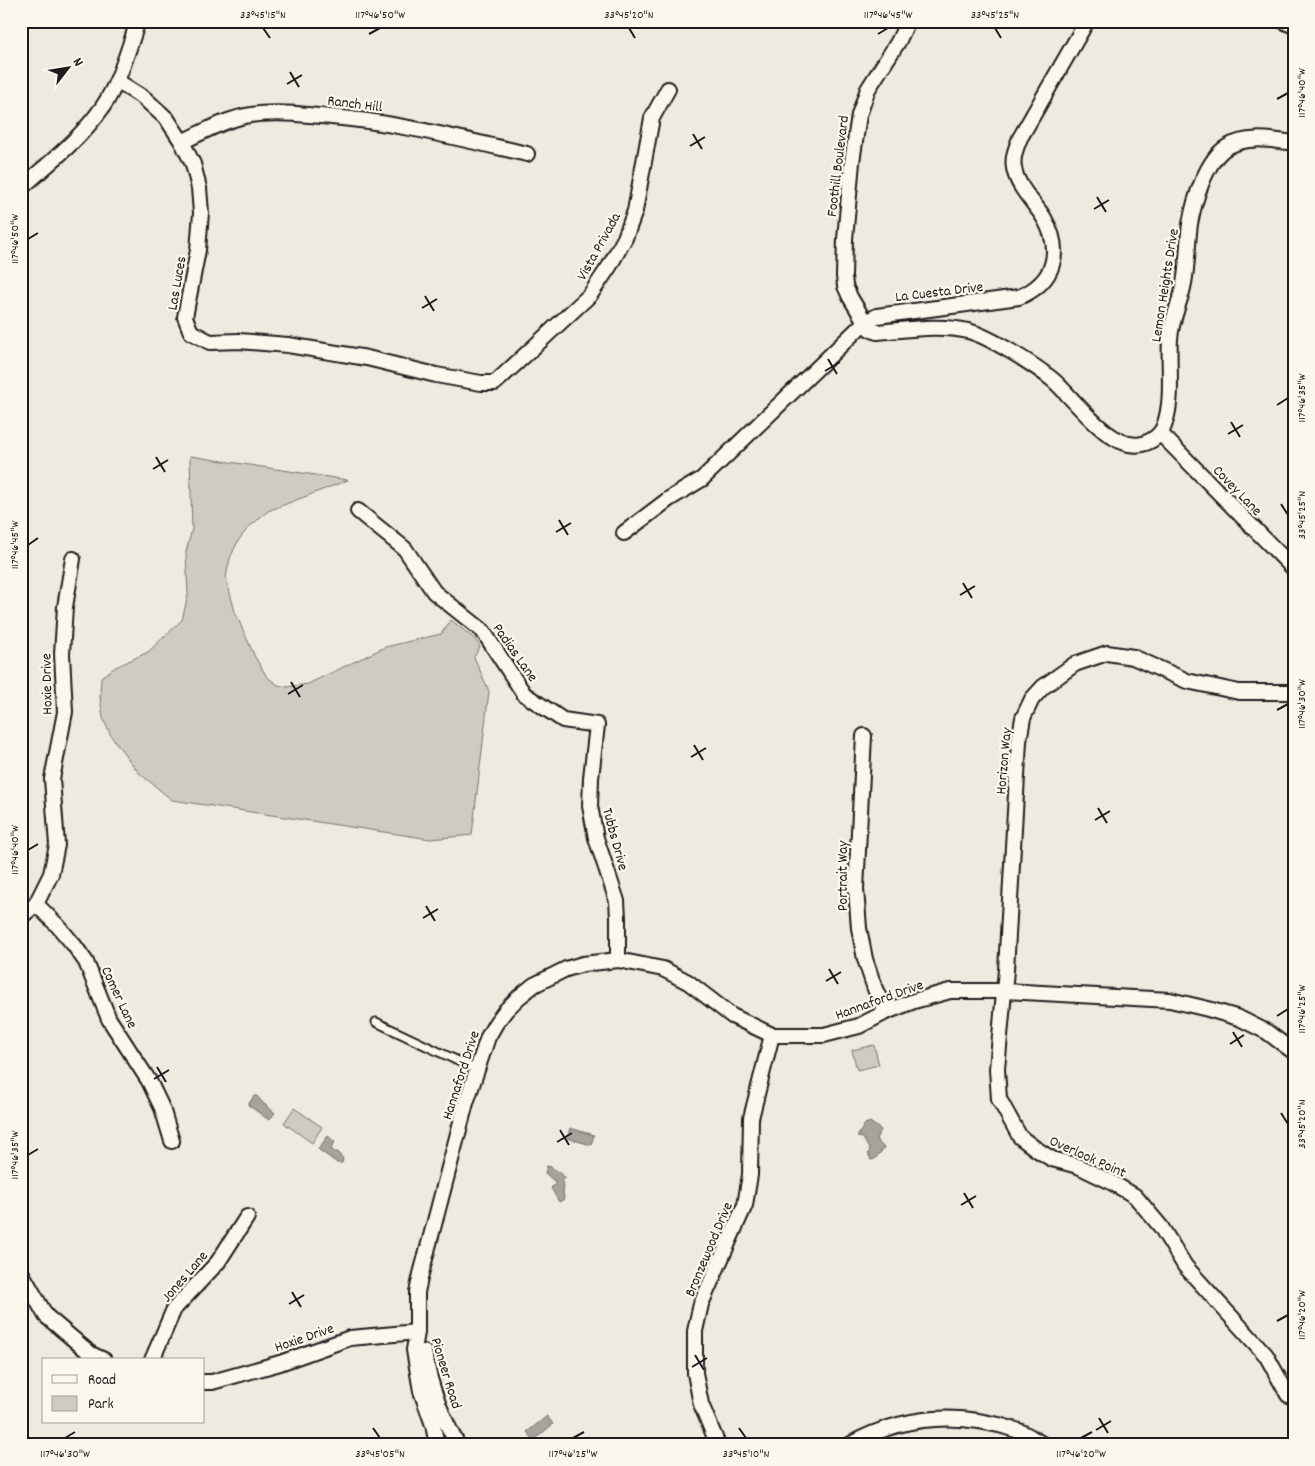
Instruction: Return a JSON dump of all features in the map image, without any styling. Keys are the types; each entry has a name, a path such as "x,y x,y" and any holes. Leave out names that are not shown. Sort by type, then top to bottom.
{"street":[{"path":"21,188 73,142 97,116 117,80 138,21"},
{"name":"Foothill Boulevard","path":"865,322 850,297 845,286 844,276 845,238 855,139 859,115 868,89 898,42 908,21"},
{"name":"La Cuesta Drive","path":"624,533 669,499 702,479 865,322 877,316 1019,297 1034,289 1044,280 1050,271 1054,247 1045,219 1018,181 1014,169 1014,156 1020,138 1087,21"},
{"path":"1283,21 1294,26"},
{"name":"Las Luces","path":"117,80 144,98 167,119 182,142 197,180 201,213 198,250 185,318 191,332 210,342 239,341 288,345 367,358 436,375"},
{"name":"Vista Privada","path":"436,375 481,383 495,383 590,294 609,267 625,238 636,211 652,118 668,89"},
{"name":"Ranch Hill","path":"182,142 211,128 244,117 267,113 300,114 351,118 419,128 526,154"},
{"name":"Lemon Heights Drive","path":"1160,433 1164,425 1168,403 1170,338 1185,275 1193,212 1206,174 1222,151 1235,143 1256,139 1294,143"},
{"path":"865,322 870,330 877,332 940,328 968,331 979,335 999,345 1051,379 1091,418 1119,441 1131,445 1141,444 1150,441 1160,433"},
{"name":"Covey Lane","path":"1160,433 1294,569"},
{"name":"Padias Lane","path":"358,511 405,549 434,592 483,631 524,694 563,720 598,725"},
{"name":"Hoxie Drive","path":"21,917 36,904 51,874 57,845 52,779 65,712 62,654 65,607 73,559"},
{"name":"Horizon Way","path":"1004,991 1019,741 1023,718 1032,699 1043,687 1075,664 1107,653 1133,656 1187,681 1239,692 1294,692"},
{"name":"Tubbs Drive","path":"598,725 591,778 590,806 596,838 617,901 618,960"},
{"name":"Portrait Way","path":"864,736 857,899 859,928 865,959 875,989 886,1012"},
{"name":"Comer Lane","path":"36,904 58,926 86,962 109,1019 149,1081 162,1108 172,1141"},
{"name":"Hannaford Drive","path":"417,1332 417,1292 421,1274 466,1103 488,1037 496,1023 519,997 534,985 566,969 583,964 618,960 663,969 688,982 732,1016 772,1035 824,1035 859,1026 886,1012 914,1001 950,992 1004,991 1161,1000 1189,1004 1239,1018 1267,1032 1294,1052"},
{"name":"Overlook Point","path":"1004,991 997,1069 999,1099 1020,1137 1052,1159 1078,1166 1135,1196 1161,1227 1185,1266 1266,1355 1288,1395"},
{"name":"Bronzewood Drive","path":"718,1445 701,1404 695,1372 695,1331 701,1304 744,1205 750,1175 750,1118 772,1035"},
{"name":"Jones Lane","path":"153,1358 174,1309 218,1262 247,1217"},
{"path":"21,1272 46,1316 91,1354 100,1358"},
{"name":"Hoxie Drive","path":"205,1382 212,1382 280,1363 350,1338 417,1332"},
{"name":"Pioneer Road","path":"417,1332 414,1350 421,1391 433,1425 437,1445"},
{"name":"Pioneer Road","path":"417,1332 433,1394 458,1445"},
{"path":"849,1445 892,1425 935,1418 971,1420 1018,1430 1044,1445"}],"lane":[{"path":"376,1022 477,1070"}],"green space":[{"path":"190,456 348,480 268,511 248,528 238,541 230,558 226,577 235,612 255,657 267,677 278,685 287,687 308,684 385,647 441,634 451,620 475,639 480,647 474,657 489,691 472,835 430,839 172,800 138,772 111,736 103,718 100,697 101,677 116,667 148,652 182,620 188,595 186,552 192,529"},
{"path":"874,1045 879,1065 857,1070 852,1050"},
{"path":"294,1108 322,1127 312,1143 284,1123"}],"shaded area":[{"path":"254,1096 257,1096 275,1113 269,1120 248,1105"},
{"path":"870,1122 881,1130 876,1139 884,1148 875,1159 871,1160 868,1153 870,1151 863,1138 857,1137 865,1124"},
{"path":"570,1128 594,1135 591,1145 567,1138"},
{"path":"328,1136 335,1142 331,1148 334,1152 338,1152 343,1159 342,1163 337,1163 318,1149"},
{"path":"547,1166 566,1178 562,1179 564,1199 559,1202 551,1188 556,1183 545,1173"},
{"path":"547,1416 553,1424 534,1440 527,1432"}]}
